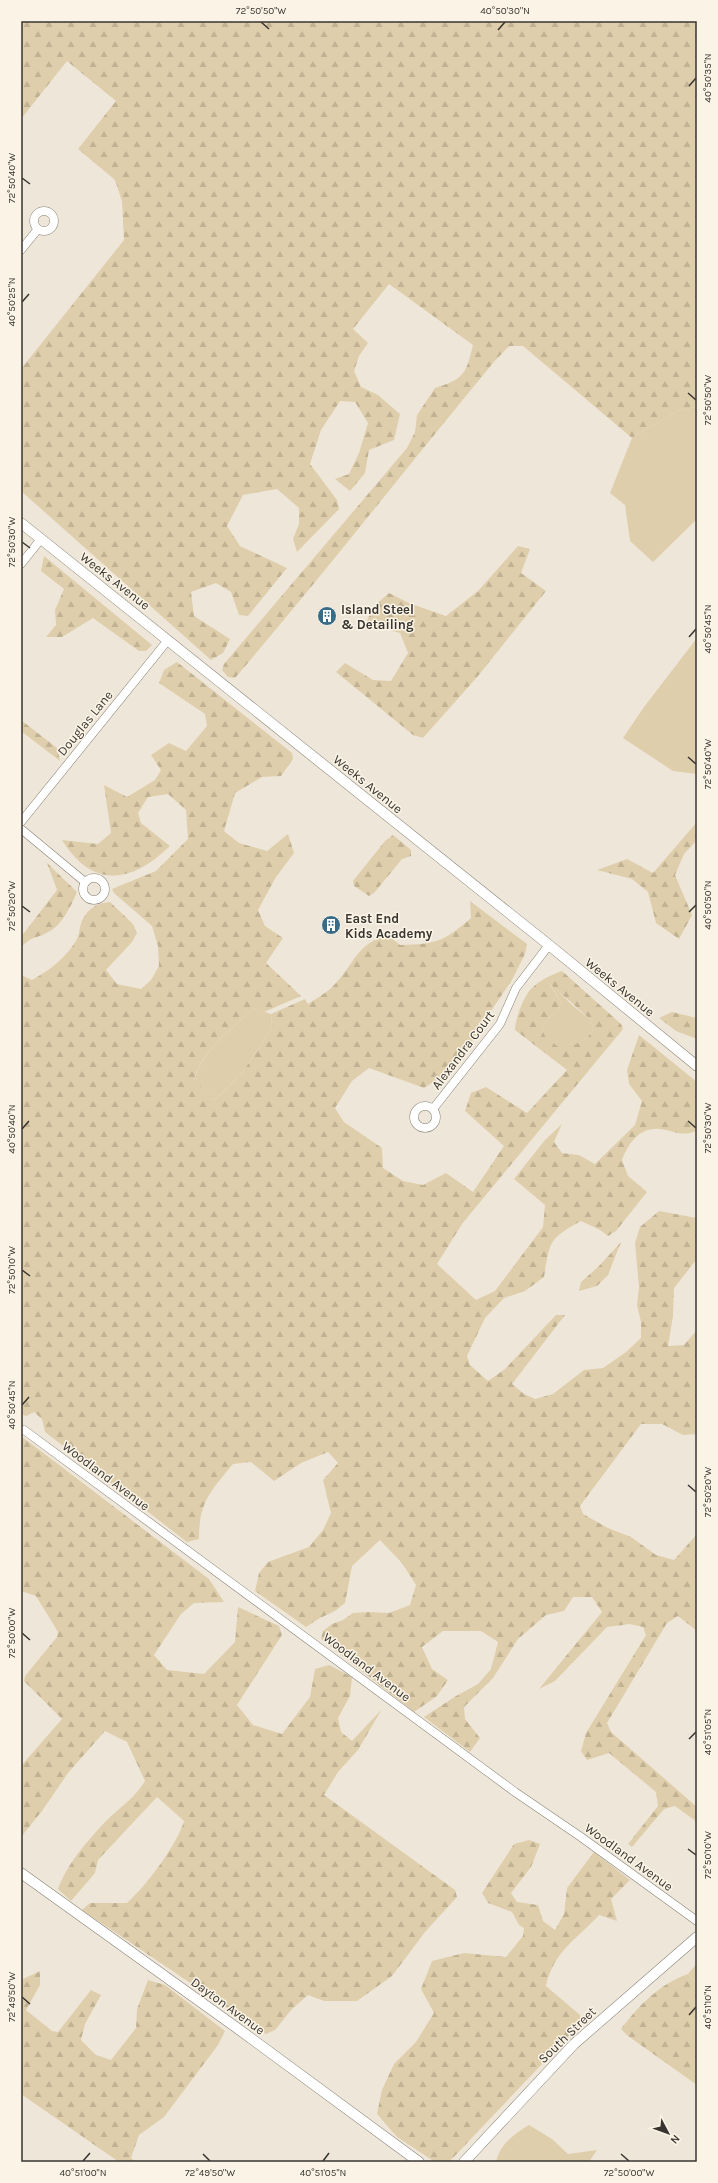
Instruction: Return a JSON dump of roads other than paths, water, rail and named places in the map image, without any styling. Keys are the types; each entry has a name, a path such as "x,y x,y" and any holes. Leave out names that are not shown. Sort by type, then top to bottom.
{"street":[{"path":"21,250 38,229"},
{"name":"Weeks Avenue","path":"21,523 549,945 697,1066"},
{"path":"21,564 41,539"},
{"name":"Douglas Lane","path":"21,822 168,640"},
{"path":"21,829 85,882"},
{"name":"Alexandra Court","path":"433,1109 500,1024 516,988 549,945"},
{"name":"Woodland Avenue","path":"24,1430 515,1792 581,1837 697,1921"},
{"name":"Dayton Avenue","path":"21,1873 237,2028 419,2162"},
{"name":"South Street","path":"464,2162 574,2044 697,1937"}],"place":[{"name":"Island Steel & Detailing","path":"327,616"},
{"name":"East End Kids Academy","path":"331,925"}]}
